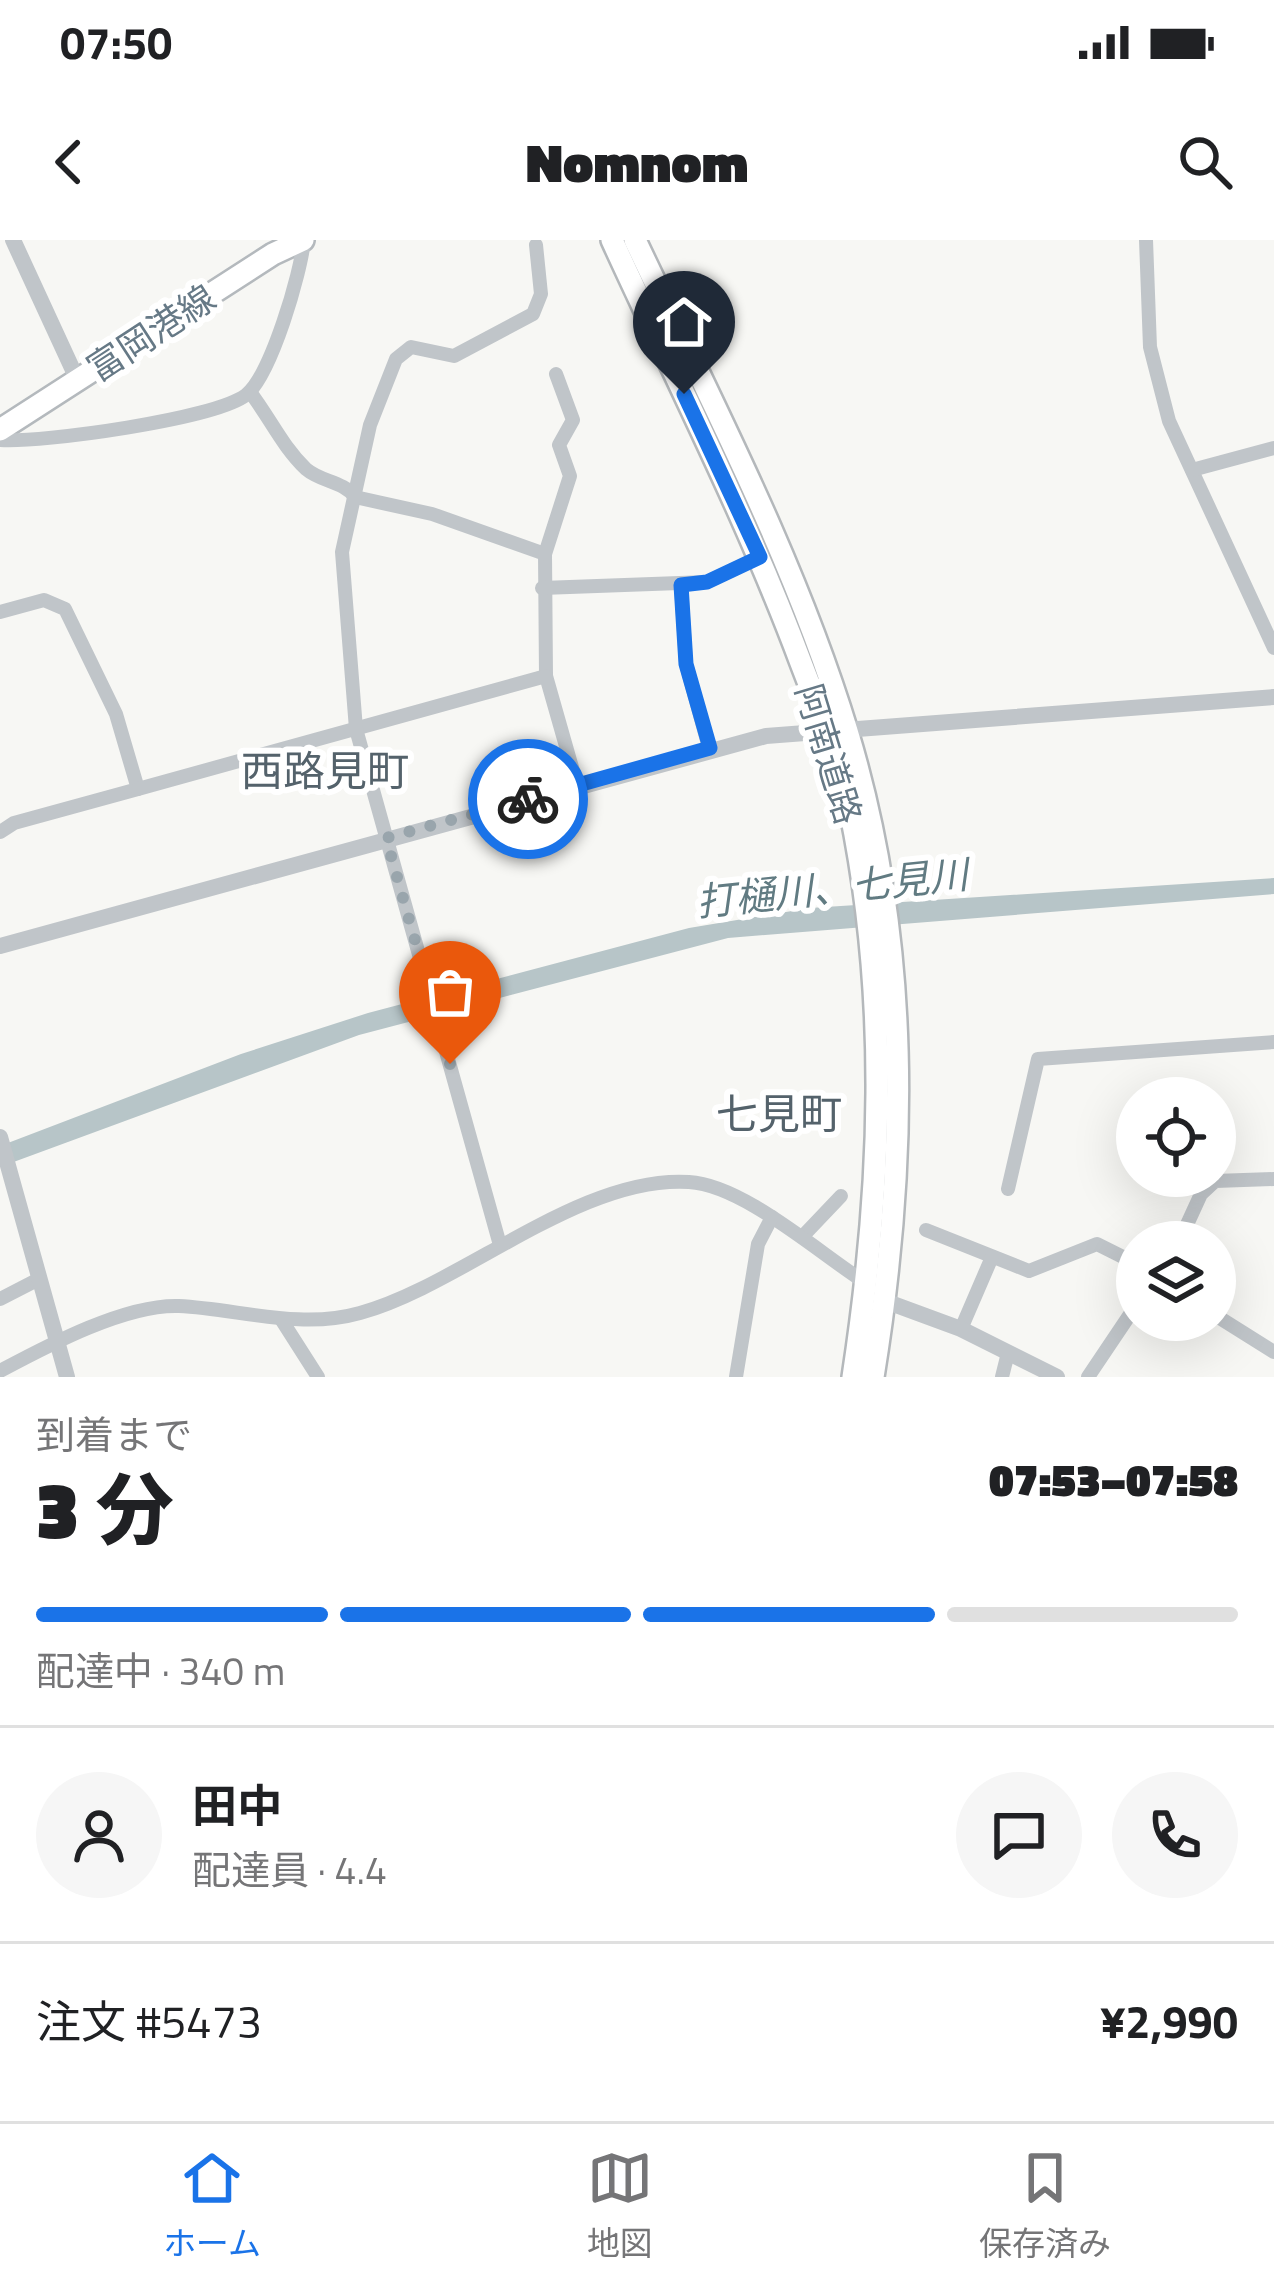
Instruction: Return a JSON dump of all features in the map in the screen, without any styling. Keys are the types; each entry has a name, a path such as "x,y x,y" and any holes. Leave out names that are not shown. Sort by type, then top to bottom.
{"main road":[{"name":"富岡港線","path":"0,430 273,254 304,240"},
{"name":"阿南道路","path":"613,240 837,731"},
{"name":"阿南道路","path":"634,240 775,539 837,731 849,806 872,888 900,1121 885,1301 873,1377"},
{"name":"阿南道路","path":"853,1377 867,1283 880,1109 880,938"}],"street":[{"path":"13,240 78,381"},
{"path":"0,440 39,440 158,420 236,401 250,392 274,343 304,240"},
{"path":"1146,240 1150,347 1169,421 1274,648"},
{"path":"500,1245 356,729 340,571 370,425 396,359 411,347 454,356 532,314 541,294 536,245"},
{"path":"556,374 573,420 560,446 570,476 544,554 546,676 577,785"},
{"path":"250,392 274,433 306,468 355,497 432,514 544,554"},
{"path":"1192,470 1274,448"},
{"path":"542,588 707,582 760,557"},
{"path":"681,585 686,664 710,748"},
{"path":"0,612 44,600 65,609 116,714 138,789"},
{"path":"0,832 14,824 546,676"},
{"path":"0,946 710,748 837,731 1274,697"},
{"path":"1008,1189 1038,1059 1274,1042"},
{"path":"0,1137 67,1377"},
{"path":"1189,1221 1201,1194 1215,1181 1274,1179"},
{"path":"0,1371 60,1339 165,1307 281,1319 358,1314 570,1213 649,1185 704,1184 772,1216 885,1301 961,1329 1057,1377"},
{"path":"802,1237 841,1196"},
{"path":"736,1377 758,1244 772,1216"},
{"path":"926,1230 1029,1271 1097,1244 1116,1254"},
{"path":"961,1329 992,1257"},
{"path":"0,1299 40,1279"},
{"path":"281,1319 318,1377"},
{"path":"1236,1328 1274,1352"},
{"path":"1088,1377 1116,1335"},
{"path":"1002,1377 1008,1353"}],"shaded area":[{"path":"1274,878 1274,894 728,938 359,1035 0,1167 0,1146 241,1054 368,1013 689,928 810,908"}],"way so far":[{"path":"450,1064 386,838 528,799"}],"district":[{"name":"西路見町","path":"325,771"},
{"name":"七見町","path":"779,1114"}],"route":[{"path":"528,799 710,748 686,664 681,585 707,582 760,557 684,394"}],"water label":[{"name":"打樋川、七見川","path":"832,888"}]}
